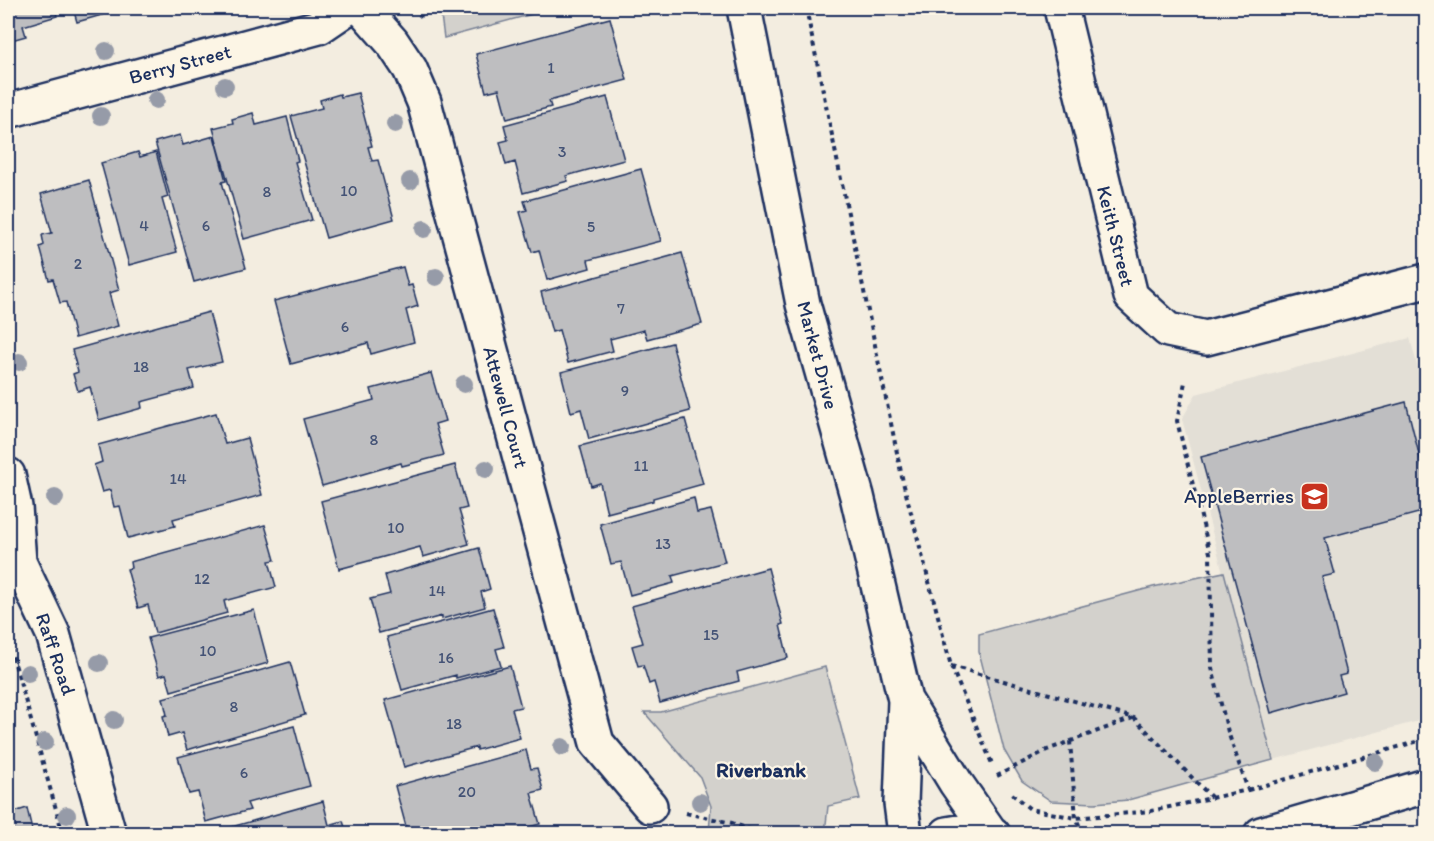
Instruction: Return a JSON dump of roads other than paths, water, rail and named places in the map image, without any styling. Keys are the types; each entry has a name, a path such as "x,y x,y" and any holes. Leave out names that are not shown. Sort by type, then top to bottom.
{"street":[{"name":"Berry Street","path":"8,111 320,27 347,8"},
{"name":"Attewell Court","path":"362,8 392,42 410,69 424,102 597,743 650,806"},
{"name":"Market Drive","path":"744,8 803,304 857,496 905,700 902,802 905,834"},
{"name":"Keith Street","path":"1061,8 1131,296 1168,330 1206,338 1426,281"},
{"name":"Raff Road","path":"8,475 15,507 13,564 54,634 109,834"},
{"name":"Market Drive","path":"905,700 956,783 992,833"},
{"path":"1260,834 1426,786"},
{"path":"947,834 971,830 992,833"}],"place":[{"name":"AppleBerries","path":"1315,496"}],"district":[{"name":"Riverbank","path":"761,770"}]}
